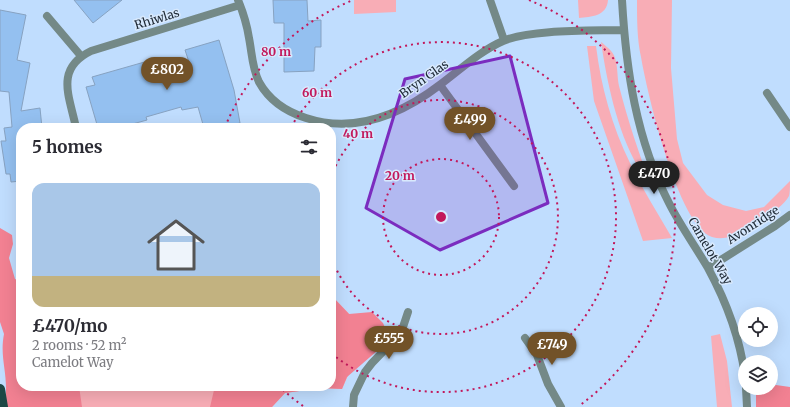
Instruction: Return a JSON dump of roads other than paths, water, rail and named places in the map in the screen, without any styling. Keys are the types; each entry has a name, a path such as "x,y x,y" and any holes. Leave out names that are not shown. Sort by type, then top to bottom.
{"main road":[{"path":"0,389 3,407"}],"street":[{"path":"490,0 504,40"},
{"name":"Camelot Way","path":"622,0 630,83 646,148 668,202 718,287 735,330 740,355"},
{"name":"Bryn Glas","path":"239,2 249,36 255,70 260,82 275,102 301,117 328,123"},
{"name":"Rhiwlas","path":"81,56 91,51 239,2"},
{"path":"47,16 81,56 68,74 66,82 66,91 75,123"},
{"name":"Bryn Glas","path":"336,124 363,122 400,111 440,85 471,60 504,40 521,36 542,34 624,30"},
{"path":"440,85 514,186"},
{"path":"767,93 790,126"},
{"name":"Avonridge","path":"708,268 790,215"},
{"path":"353,407 354,395 365,372 372,362 401,333 408,312"},
{"path":"525,338 537,355 548,384 561,407"},
{"path":"746,395 747,407"}]}
